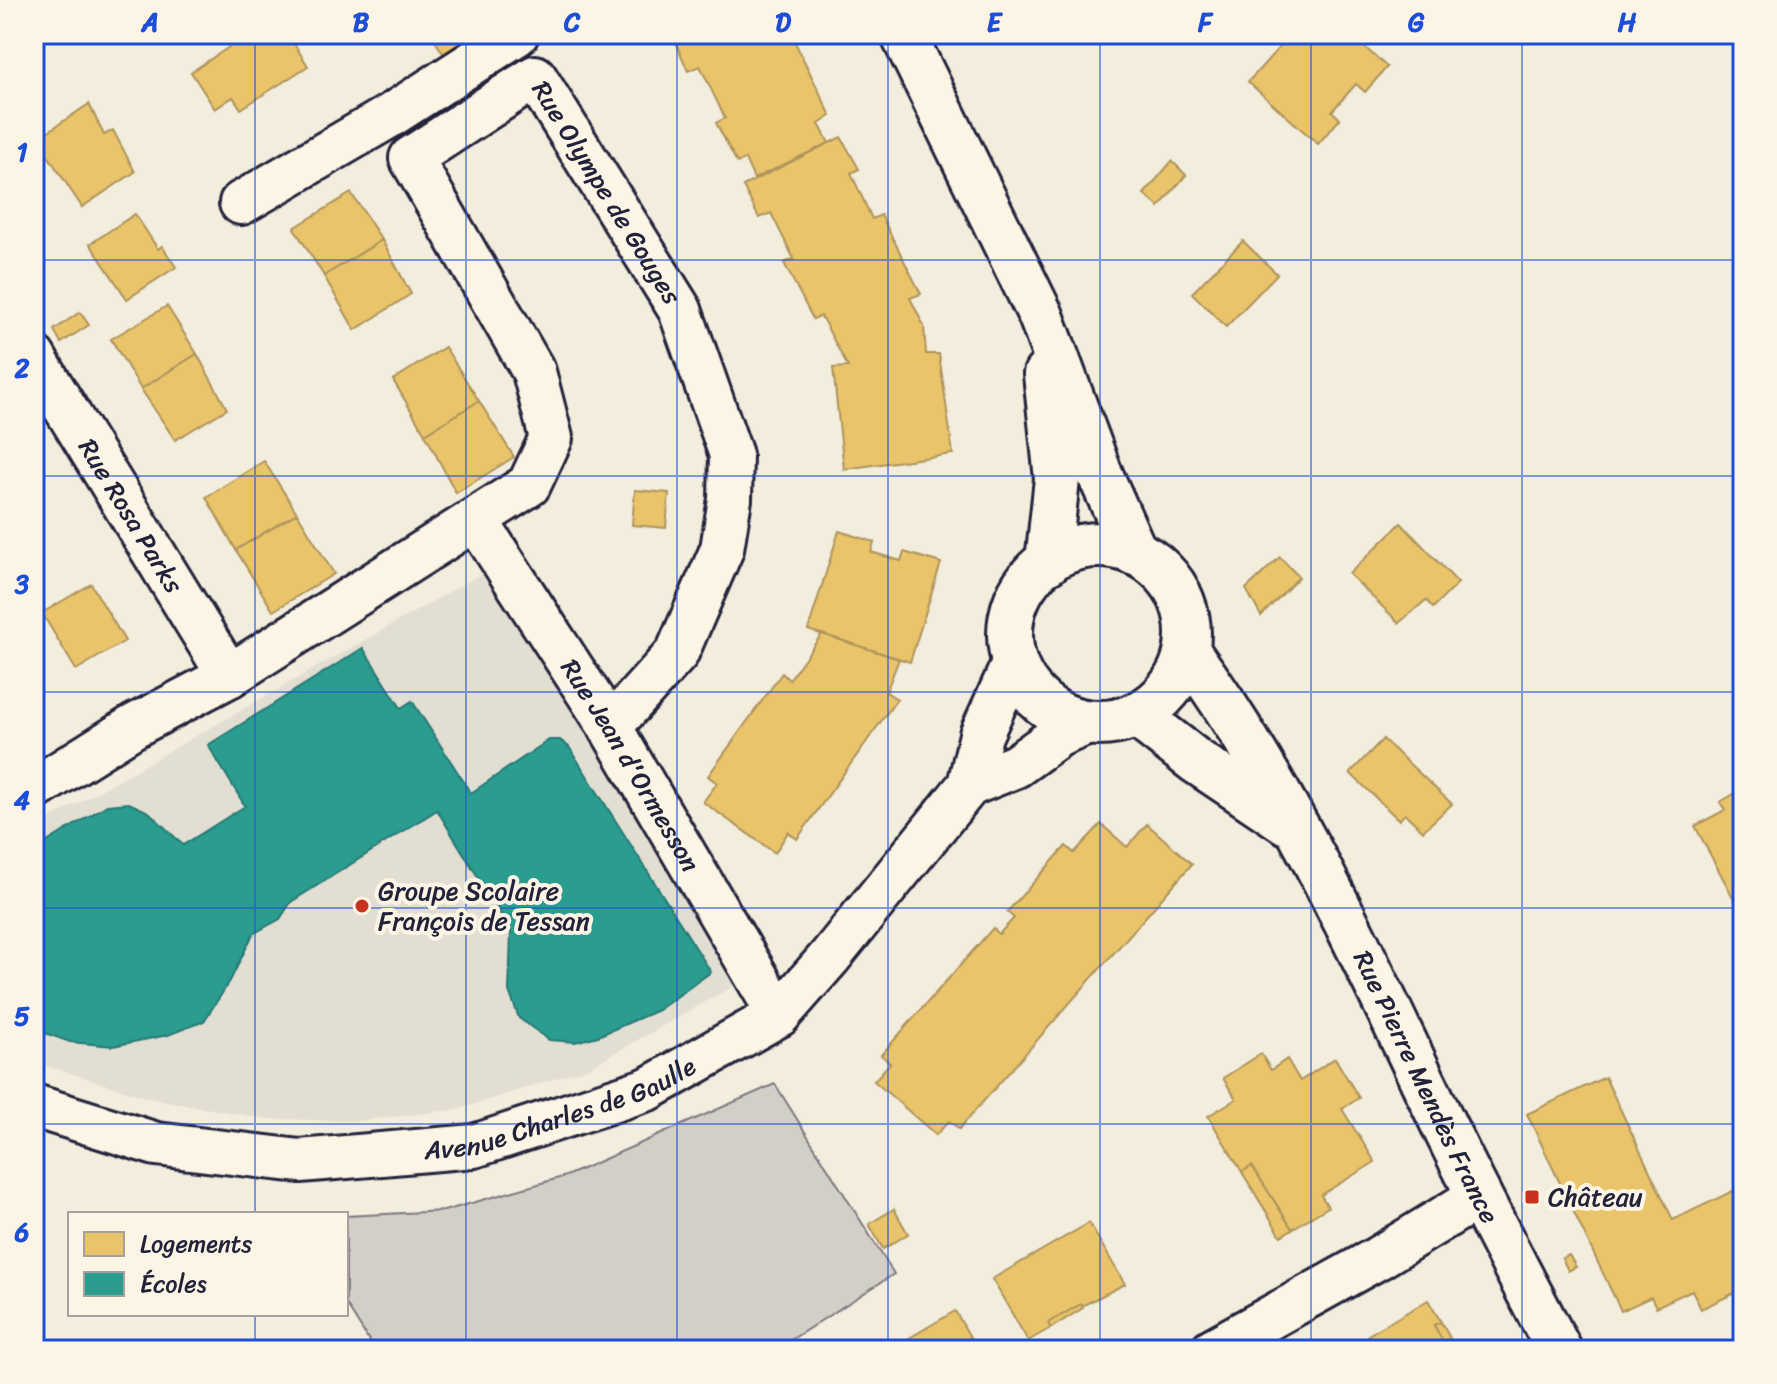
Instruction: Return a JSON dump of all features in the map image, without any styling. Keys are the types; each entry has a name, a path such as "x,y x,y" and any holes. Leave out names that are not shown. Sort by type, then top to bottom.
{"street":[{"path":"241,203 388,117 517,34"},
{"path":"903,34 1041,316 1099,472 1135,553"},
{"name":"Rue Olympe de Gouges","path":"476,520 529,485 551,438 534,372 411,158 535,77 680,310 731,455 730,499 722,549 683,640 677,653 610,727"},
{"path":"1041,316 1057,479 1048,562"},
{"name":"Rue Rosa Parks","path":"34,357 229,676"},
{"path":"34,789 134,726 229,676 476,520"},
{"name":"Rue Jean d'Ormesson","path":"476,520 610,727 779,1015"},
{"path":"1091,546 1113,546 1135,553 1160,570 1178,593 1187,621 1187,651 1161,699 1137,715 1113,722 1088,723 1064,716 1043,703 1025,685 1014,662 1011,618 1025,586 1048,562 1068,551 1091,546"},
{"name":"Rue Pierre Mendès France","path":"1187,651 1235,717 1293,825 1392,1017 1478,1197 1559,1350"},
{"name":"Avenue Charles de Gaulle","path":"34,1106 156,1144 300,1161 474,1146 648,1089 779,1015 969,785 981,735 1014,662"},
{"name":"Rue Pierre Mendès France","path":"1137,715 1196,761 1293,825"},
{"name":"Avenue Charles de Gaulle","path":"969,785 1016,766 1059,735 1088,723"},
{"path":"1212,1350 1378,1258 1478,1197"}],"shaded area":[{"name":"Groupe Scolaire François de Tessan","path":"488,570 737,984 588,1068 460,1109 359,1121 267,1119 149,1098 34,1062 34,828"},
{"path":"775,1084 894,1274 775,1350 375,1350 348,1307 348,1216 444,1211 566,1176"}],"building: Logements":[{"path":"249,34 288,34 308,66 241,109 233,97 215,109 191,72"},
{"path":"431,34 494,34 449,63"},
{"path":"672,34 791,34 831,116 819,124 829,143 754,179 745,159 737,163 716,123 725,118 700,66 688,71"},
{"path":"1291,34 1350,34 1387,67 1365,92 1356,84 1332,111 1340,119 1318,144 1248,82"},
{"path":"89,104 104,135 113,130 135,172 82,207 37,139"},
{"path":"841,137 859,169 851,173 872,219 881,215 921,294 910,298 924,326 926,354 939,354 953,454 844,469 833,368 848,367 821,316 813,319 784,263 794,259 771,213 759,218 743,186"},
{"path":"1172,161 1186,175 1159,207 1144,194"},
{"path":"351,193 382,240 324,276 294,228"},
{"path":"135,214 158,249 162,246 176,267 127,299 90,244"},
{"path":"382,240 411,294 355,330 324,276"},
{"path":"1243,241 1277,274 1226,327 1192,293"},
{"path":"167,306 197,354 141,389 111,339"},
{"path":"80,312 89,325 61,343 54,330"},
{"path":"445,347 479,401 425,434 393,380"},
{"path":"197,354 227,409 175,440 141,389"},
{"path":"479,401 514,457 456,493 425,434"},
{"path":"264,461 297,513 236,550 206,497"},
{"path":"635,490 669,493 666,528 632,525"},
{"path":"297,513 334,574 273,611 236,550"},
{"path":"1401,523 1458,583 1433,608 1426,600 1399,623 1349,574"},
{"path":"839,531 874,542 871,552 901,561 904,552 941,563 910,662 808,630"},
{"path":"1280,557 1299,577 1261,616 1246,589"},
{"path":"91,584 125,641 76,670 42,613"},
{"path":"822,634 899,659 886,692 897,699 797,839 788,832 775,853 703,802 717,783 708,776 782,673 789,680"},
{"path":"1383,739 1452,804 1423,831 1405,814 1399,820 1350,773"},
{"path":"1743,789 1743,916 1695,826 1725,810 1720,802"},
{"path":"1101,824 1127,847 1147,824 1192,864 959,1129 949,1121 936,1135 874,1081 890,1063 881,1055 993,928 999,934 1014,918 1007,912 1066,846 1074,853"},
{"path":"1261,1054 1271,1070 1287,1059 1300,1081 1335,1058 1359,1098 1342,1109 1375,1162 1321,1195 1328,1207 1292,1229 1252,1166 1242,1172 1208,1116 1236,1099 1223,1078"},
{"path":"1605,1077 1673,1220 1743,1186 1743,1289 1701,1309 1692,1290 1656,1307 1651,1297 1621,1311 1527,1114"},
{"path":"1252,1166 1292,1229 1281,1236 1242,1172"},
{"path":"894,1209 908,1234 883,1249 869,1224"},
{"path":"1089,1223 1125,1284 1048,1323 1051,1328 1028,1341 992,1279"},
{"path":"1569,1255 1576,1267 1568,1271 1562,1258"},
{"path":"1428,1300 1441,1322 1434,1325 1449,1350 1377,1350 1368,1335"},
{"path":"1081,1304 1083,1308 1051,1328 1048,1323"},
{"path":"955,1311 977,1349 889,1350"},
{"path":"1441,1322 1450,1338 1443,1342 1434,1325"}],"building: Écoles":[{"path":"363,648 401,708 412,701 471,793 549,740 560,740 569,747 711,972 658,1010 598,1036 575,1042 549,1040 519,1018 509,991 511,931 437,810 291,902 280,919 253,934 230,981 204,1021 168,1035 113,1046 70,1042 34,1029 34,850 107,805 129,803 149,812 183,845 245,806 208,745"}],"place":[{"name":"Groupe Scolaire François de Tessan","path":"362,906"},
{"name":"Château","path":"1532,1197"}]}
